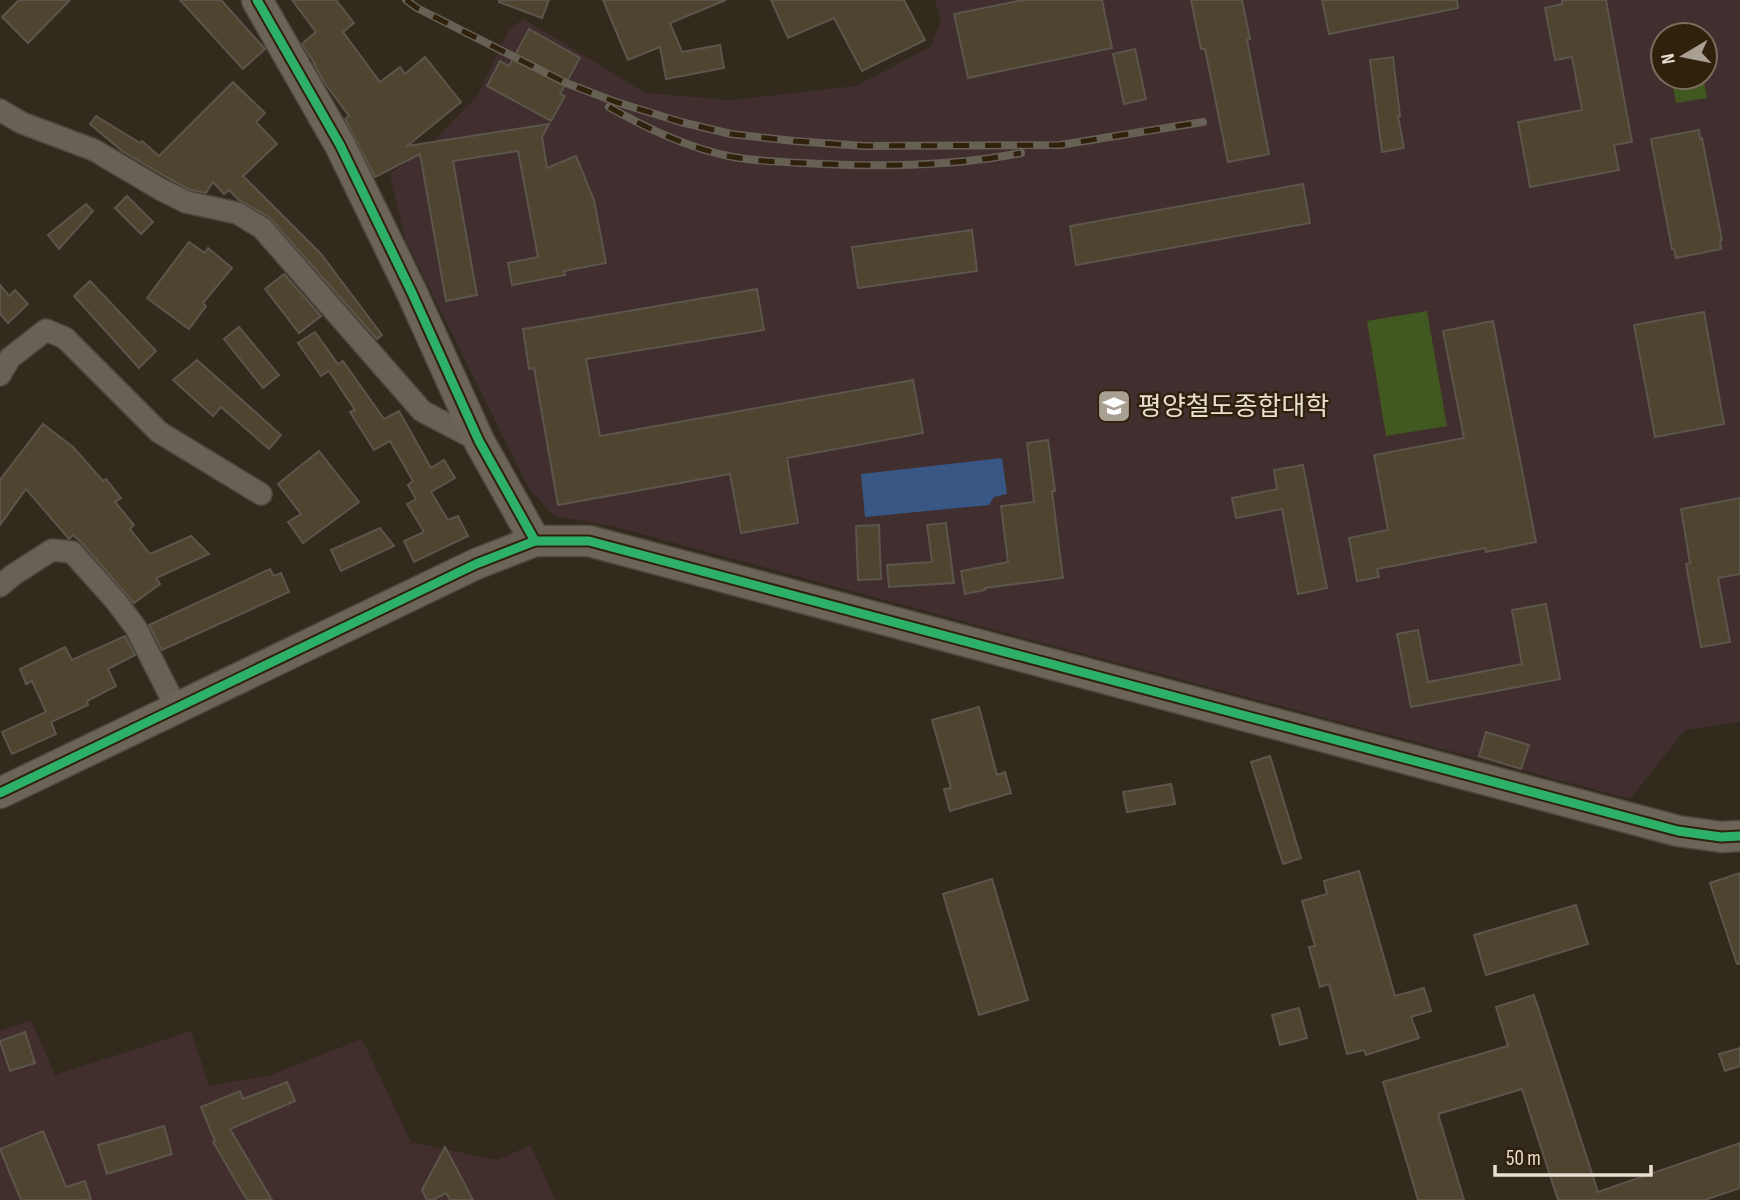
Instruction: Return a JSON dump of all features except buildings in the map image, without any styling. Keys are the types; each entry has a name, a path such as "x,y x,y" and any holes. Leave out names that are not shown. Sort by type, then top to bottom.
{"street":[{"path":"257,0 340,145 412,293 479,441 535,541"},
{"path":"0,110 22,123 94,150 186,202 237,213 262,228 422,411 479,441"},
{"path":"3,361 46,330 65,338 159,432 261,494"},
{"path":"0,793 476,564 535,541 589,541 1678,831 1740,836"},
{"path":"0,586 52,550 72,552 136,628 177,709"}],"shaded area":[{"name":"평양철도종합대학","path":"935,0 1740,0 1740,722 1685,730 1630,799 612,526 554,516 529,489 405,239 390,174 430,145 478,95 508,31 523,19 645,93 732,100 856,86 930,47 941,21"},
{"path":"31,1020 55,1075 191,1031 209,1086 271,1075 362,1039 411,1142 497,1160 531,1145 555,1200 0,1200 0,1031"}],"green space":[{"path":"1674,91 1706,91 1707,98 1676,103"},
{"path":"1427,311 1447,426 1386,436 1367,321"}],"water":[{"path":"1002,458 1007,494 994,497 989,505 865,517 861,474"}],"railway":[{"path":"406,0 566,83 616,102 731,134 864,146 1060,145 1203,122"},
{"path":"609,107 684,143 733,157 776,162 912,165 1021,153"}],"cycle path":[{"path":"257,0 340,145 412,293 479,441 535,541"},
{"path":"0,793 476,564 535,541 589,541 1678,831 1721,837 1740,836"}],"place":[{"name":"평양철도종합대학","path":"1114,406"}]}
